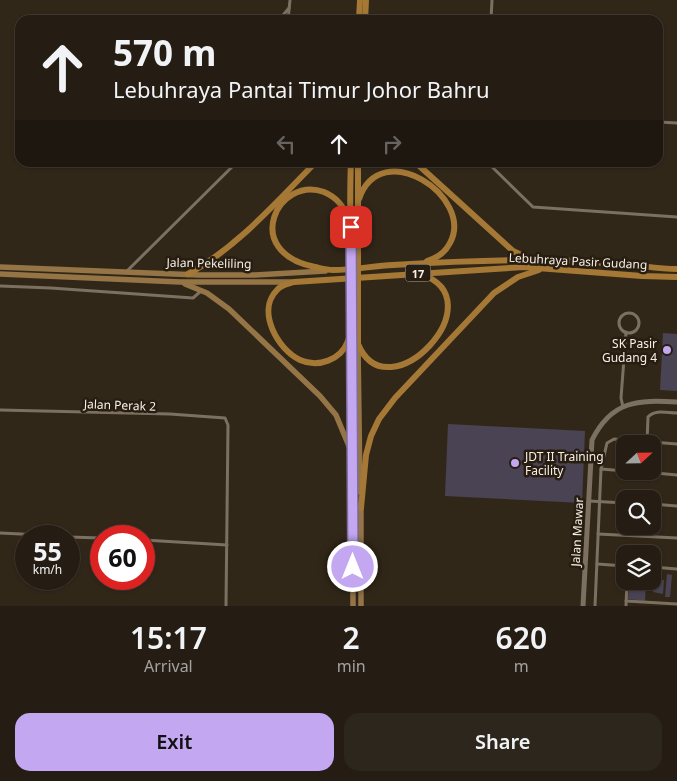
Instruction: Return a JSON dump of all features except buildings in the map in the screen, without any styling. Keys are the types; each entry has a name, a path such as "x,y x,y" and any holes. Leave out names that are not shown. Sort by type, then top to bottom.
{"highway":[{"path":"359,15 360,0"},
{"path":"365,15 366,0"},
{"path":"188,274 218,256 247,231 311,167"},
{"path":"351,167 351,227 354,253"},
{"path":"358,167 354,301 358,344 364,357 369,361 390,367 404,365 412,361 434,341 446,323 448,304 442,289 432,279 416,273"},
{"path":"421,167 513,251 522,256 543,260"},
{"path":"357,210 361,192 377,176 386,172 407,172 431,187 448,204 452,213 454,233 448,248 441,255 433,260 418,264"},
{"path":"332,270 301,264 287,257 280,250 273,233 273,223 277,210 287,198 296,193 308,190 319,191 330,195 342,206 351,227"},
{"name":"Lebuhraya Pasir Gudang","path":"418,264 543,260 677,269"},
{"name":"Jalan Pekeliling","path":"332,270 418,264"},
{"name":"Lebuhraya Pasir Gudang","path":"294,282 524,267 677,277"},
{"path":"361,508 366,455 371,436 379,419 394,398 494,293 518,277 543,269"},
{"path":"294,282 276,290 268,312 269,318 275,334 284,347 295,357 311,363 329,361 343,350 351,332 354,301"}],"main road":[{"name":"Jalan Pekeliling","path":"0,266 126,272 255,275 332,270"},
{"name":"Jalan Pekeliling","path":"0,274 180,282 294,282"},
{"path":"180,282 201,290 228,309 320,396 336,414 353,455"},
{"path":"351,332 353,606"},
{"path":"358,344 361,606"}],"street":[{"path":"288,15 290,0"},
{"path":"491,15 492,0"},
{"path":"282,15 289,7"},
{"path":"663,122 677,123"},
{"path":"126,272 232,167"},
{"path":"492,167 533,207 677,217"},
{"path":"0,286 193,298 201,290"},
{"path":"626,314 635,315 639,320 639,328 634,332 626,332 621,331 620,327 622,316 626,314"},
{"path":"623,407 621,398 626,332"},
{"name":"Jalan Mawar","path":"583,606 592,440 605,420 623,407 647,400 677,402"},
{"name":"Jalan Perak 2","path":"0,410 220,417 227,420 227,545"},
{"path":"647,435 648,417 650,415 656,412 677,414"},
{"path":"594,606 601,469 607,444 616,439"},
{"path":"661,443 677,444"},
{"path":"601,469 616,470"},
{"path":"661,473 677,474"},
{"path":"588,501 616,503"},
{"path":"661,505 677,506"},
{"path":"0,533 15,534"},
{"path":"598,534 677,538"},
{"path":"155,541 227,545 226,606"},
{"path":"597,564 616,565"},
{"path":"661,568 677,569"},
{"path":"626,606 627,590"},
{"path":"626,601 677,604"}],"shaded area":[{"path":"663,333 677,334 677,391 660,390"},
{"name":"JDT II Training Facility","path":"448,424 585,431 582,503 445,496"},
{"path":"667,574 672,575 670,597 665,597"},
{"path":"661,580 664,580 663,594 653,592 653,590 661,590"},
{"path":"628,590 646,590 645,601 628,599"}],"place":[{"name":"SK Pasir Gudang 4","path":"667,350"},
{"name":"JDT II Training Facility","path":"515,463"}],"route":[{"path":"351,227 353,567"}]}
